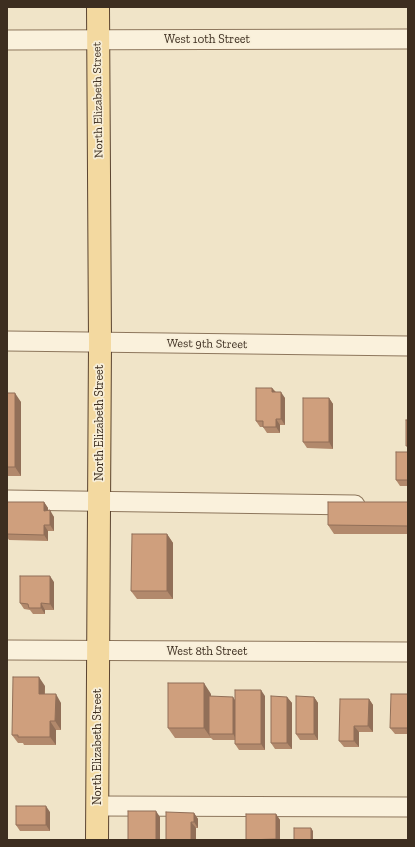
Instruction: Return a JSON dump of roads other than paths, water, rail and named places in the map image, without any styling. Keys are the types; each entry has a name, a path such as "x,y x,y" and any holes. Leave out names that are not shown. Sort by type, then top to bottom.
{"main road":[{"name":"North Elizabeth Street","path":"97,840 100,343 98,7"}],"street":[{"name":"West 10th Street","path":"7,40 408,39"},
{"name":"West 9th Street","path":"7,341 408,346"},
{"path":"7,500 99,500 369,505"},
{"name":"West 8th Street","path":"7,650 98,652 408,652"},
{"path":"97,806 408,807"}]}
